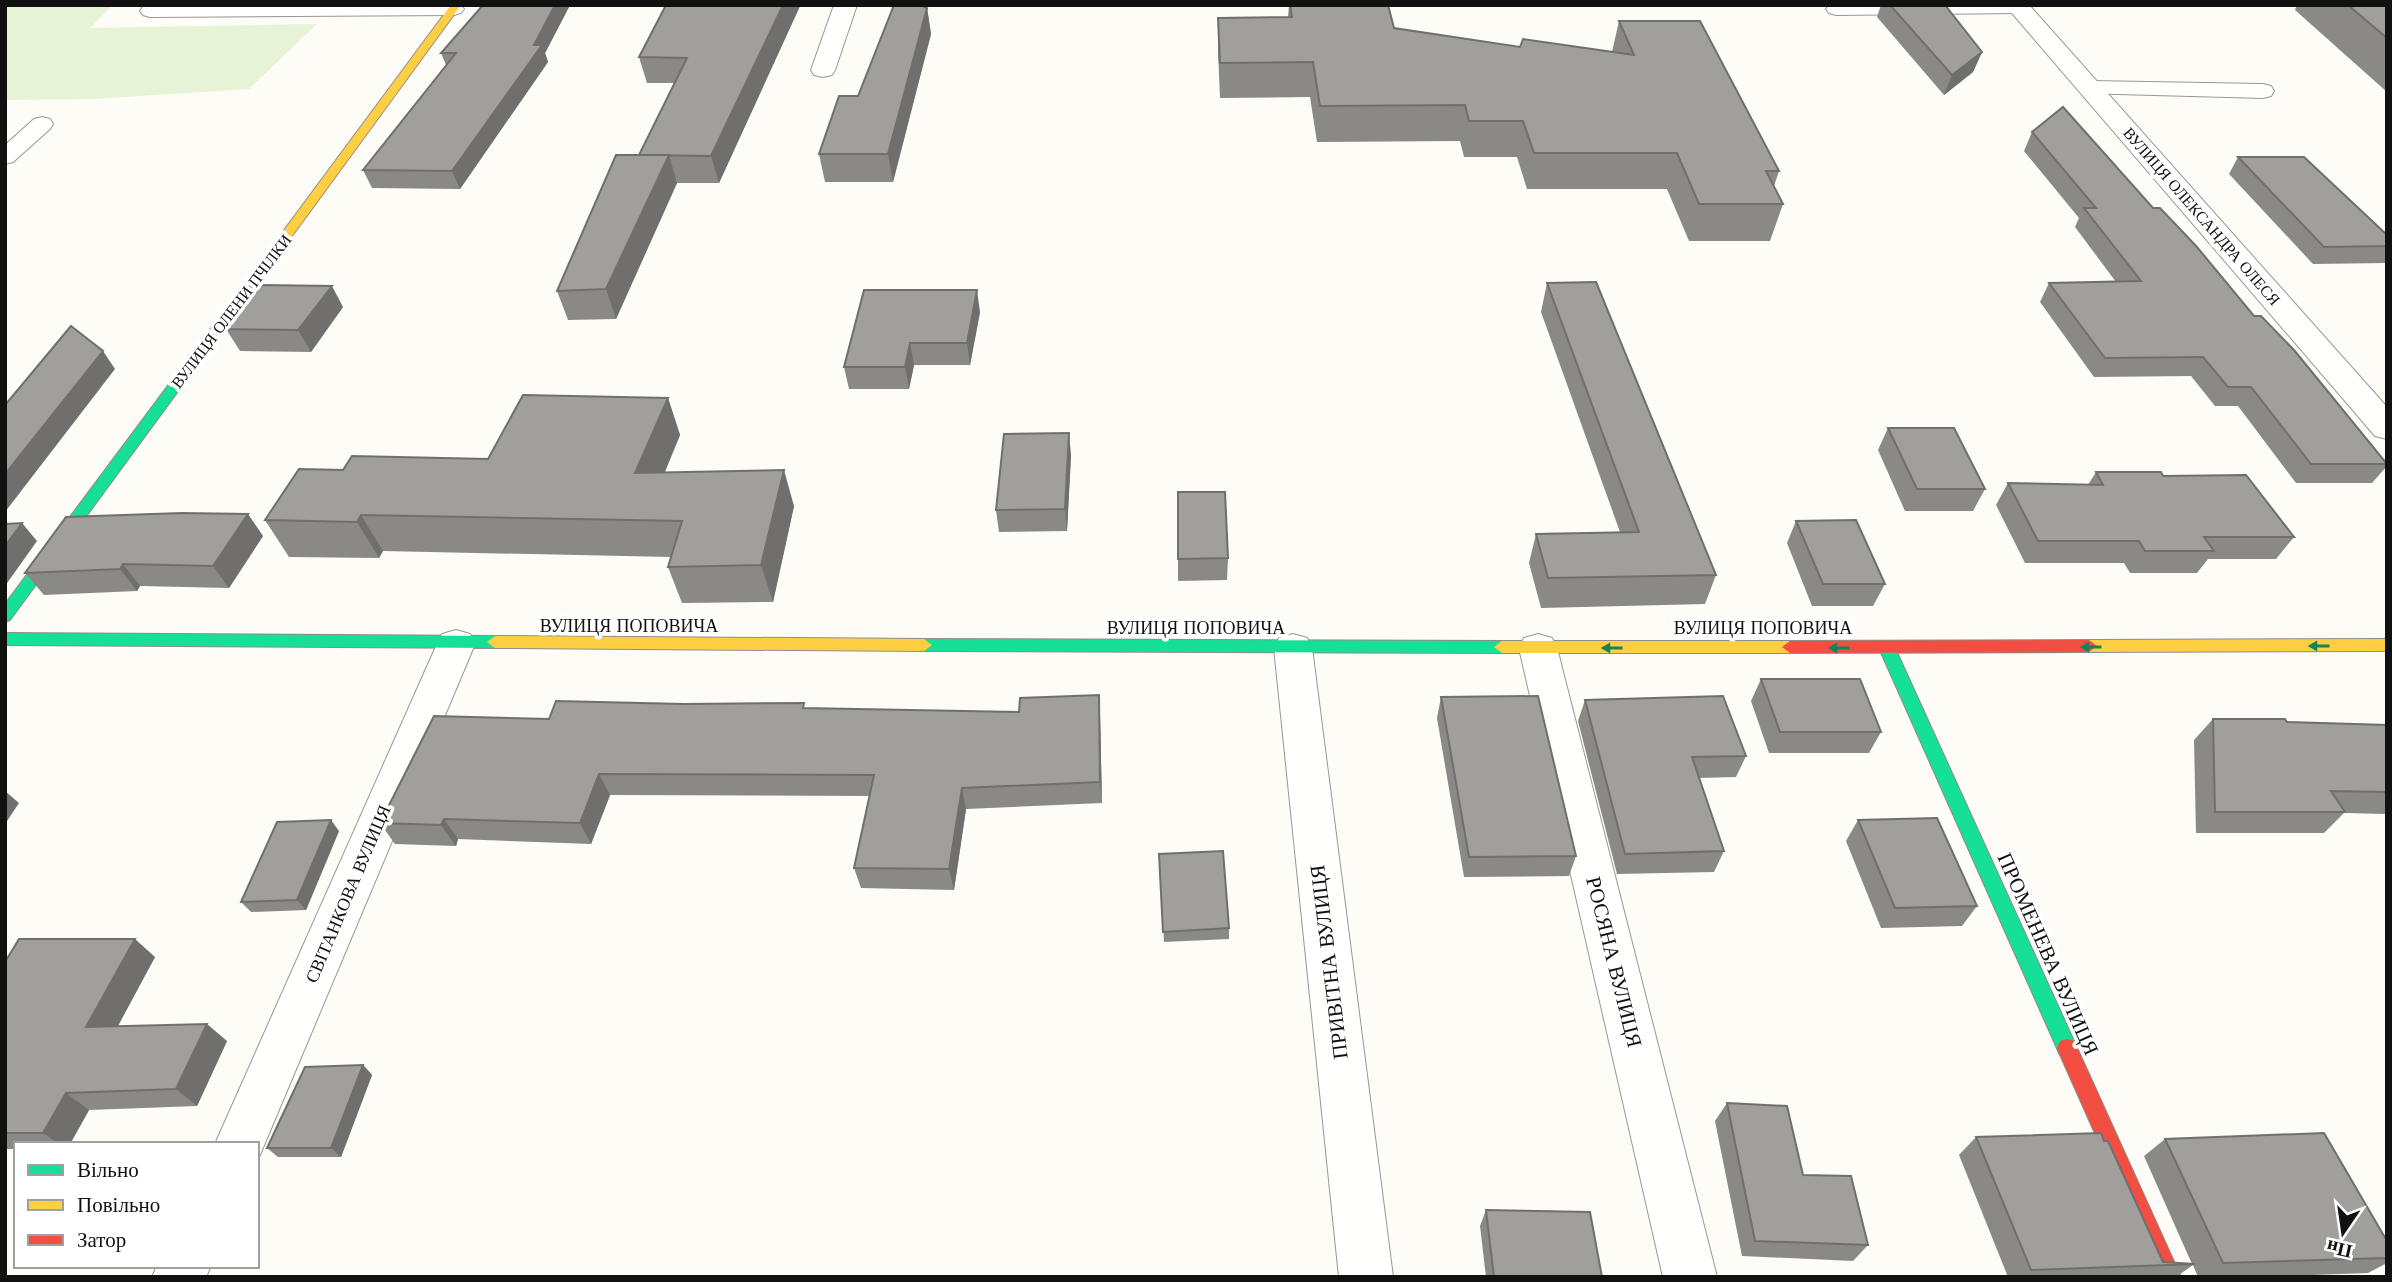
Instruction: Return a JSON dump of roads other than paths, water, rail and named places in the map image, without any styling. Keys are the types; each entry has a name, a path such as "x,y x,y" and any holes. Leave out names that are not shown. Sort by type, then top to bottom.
{"street":[{"path":"823,70 846,5"},
{"name":"ВУЛИЦЯ ОЛЕКСАНДРА ОЛЕСЯ","path":"2017,6 2387,428"},
{"name":"ВУЛИЦЯ ОЛЕНИ ПЧІЛКИ","path":"5,615 455,7"},
{"name":"ВУЛИЦЯ ПОПОВИЧА","path":"5,639 1293,648 2387,645"},
{"name":"СВІТАНКОВА ВУЛИЦЯ","path":"241,1142 456,644"},
{"name":"ПРИВІТНА ВУЛИЦЯ","path":"1293,648 1366,1277"},
{"name":"РОСЯНА ВУЛИЦЯ","path":"1538,648 1690,1277"},
{"name":"ПРОМЕНЕВА ВУЛИЦЯ","path":"1887,648 2170,1277"}],"lane":[{"path":"155,5 150,10 455,7"},
{"path":"1836,9 2017,6"},
{"path":"2090,89 2263,91"},
{"path":"5,157 42,124"}]}
